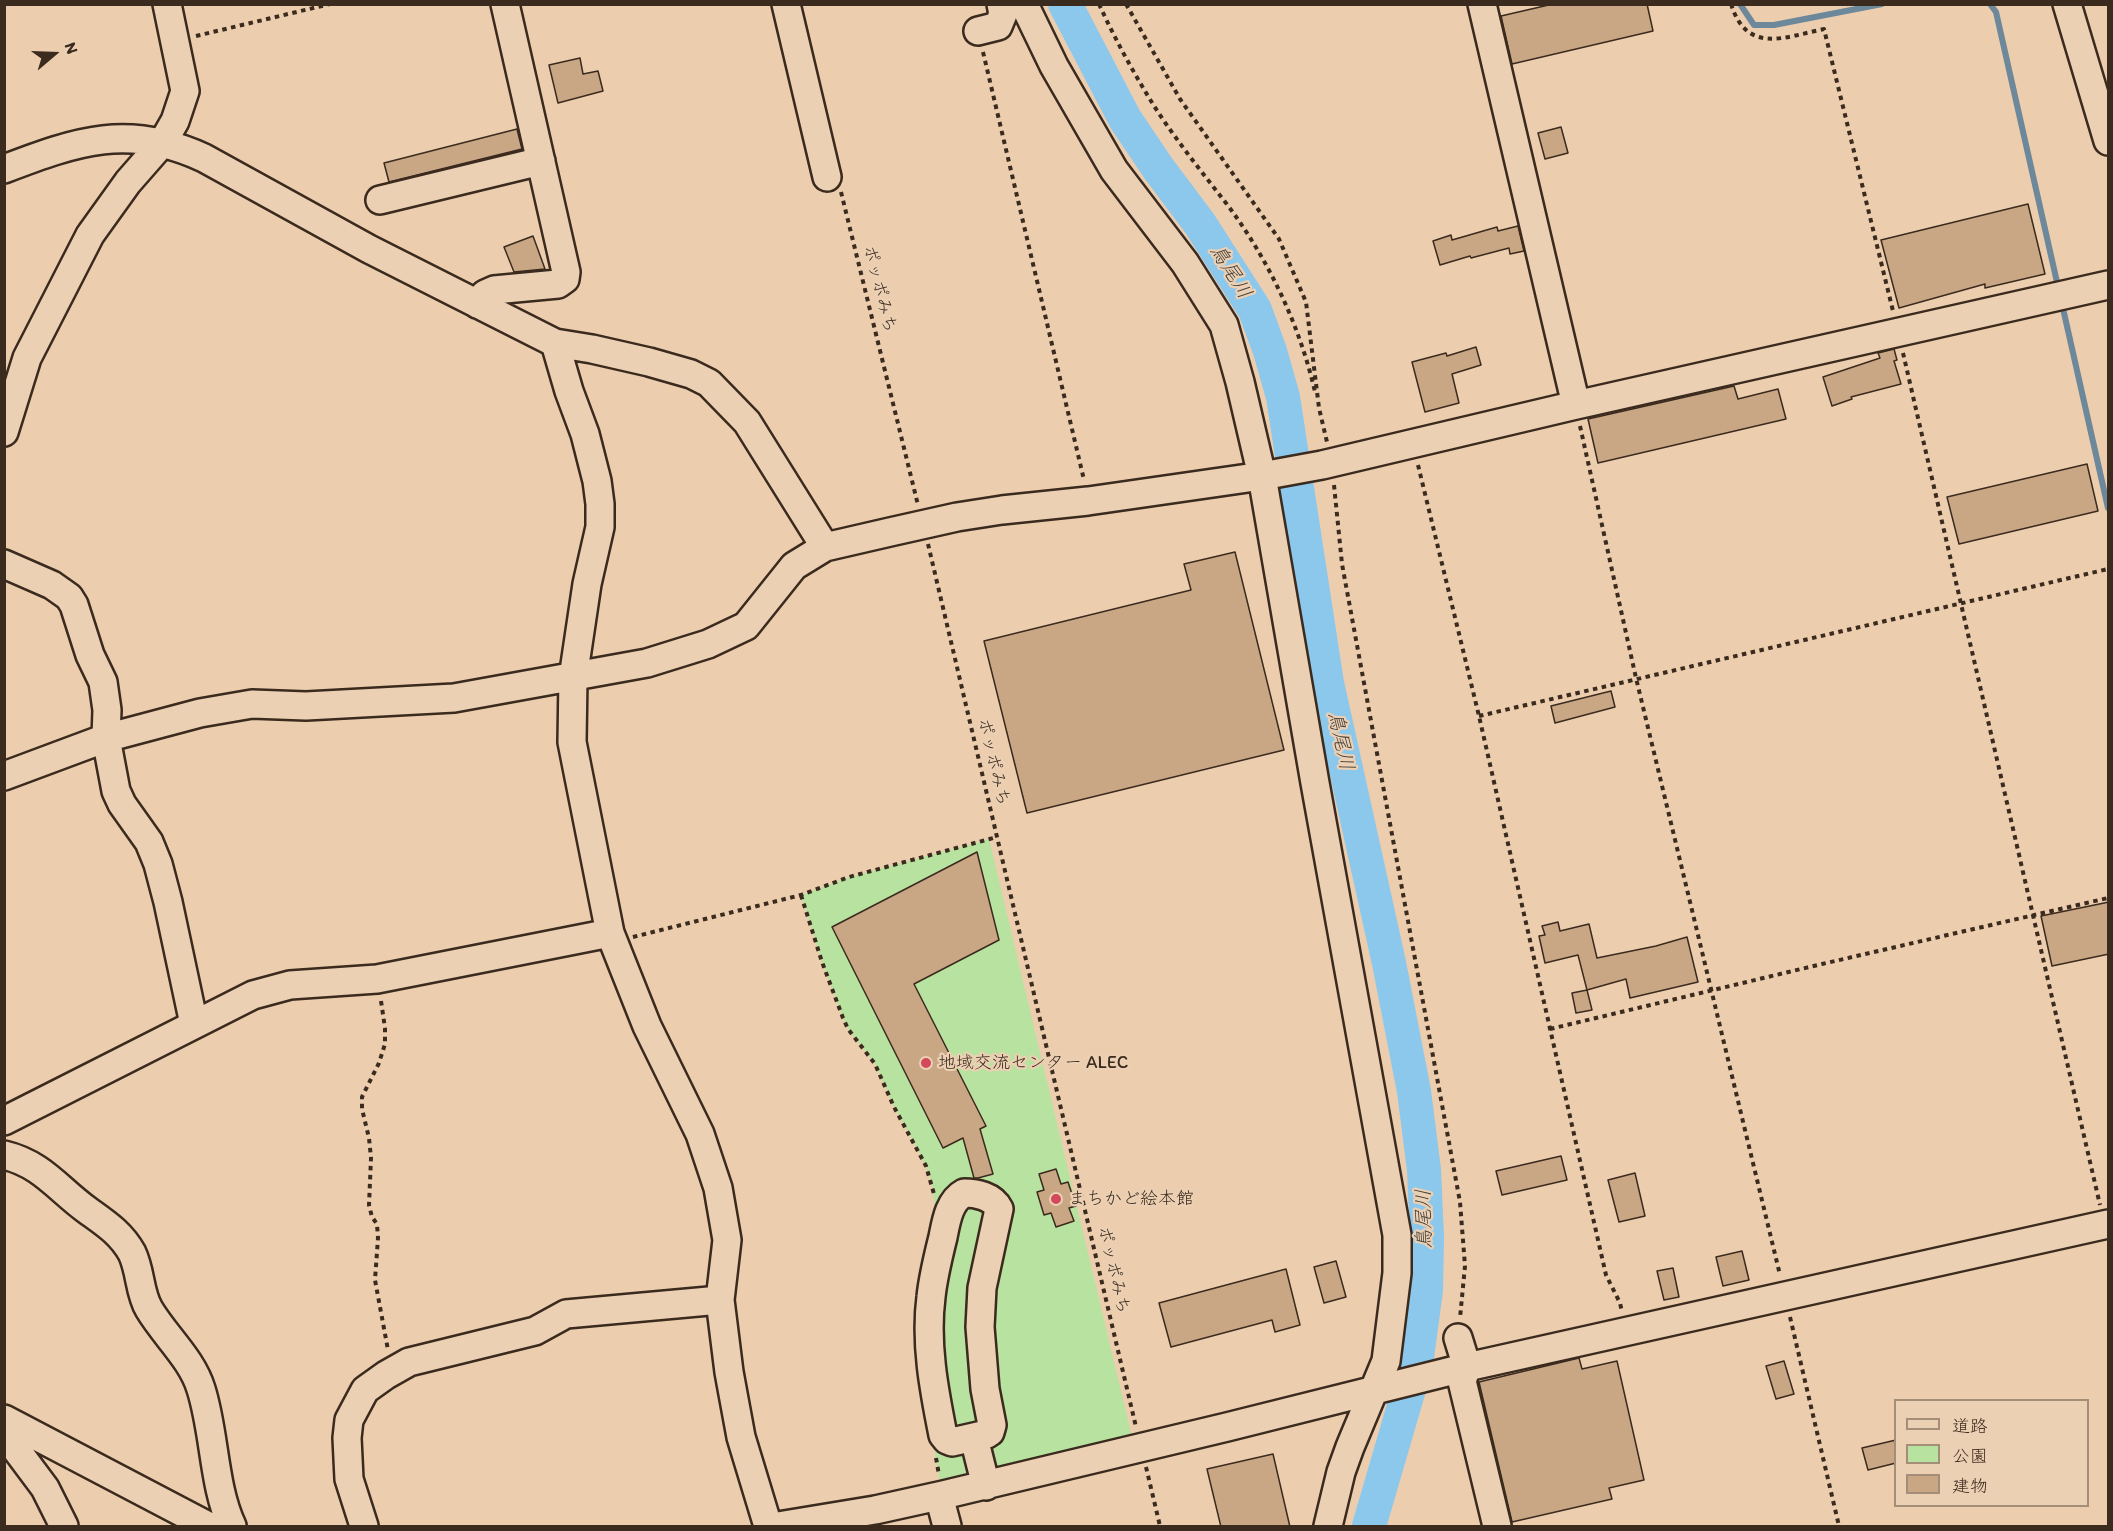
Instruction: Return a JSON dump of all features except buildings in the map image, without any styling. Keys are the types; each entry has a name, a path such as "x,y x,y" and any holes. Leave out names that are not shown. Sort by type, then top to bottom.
{"street":[{"path":"4,432 27,358 90,235 128,182 163,142 175,121 185,92 166,4"},
{"path":"477,304 485,294 494,290 558,284 565,279 566,272 505,4"},
{"path":"786,4 834,183"},
{"path":"978,31 998,26 1003,14 1001,4"},
{"path":"1024,4 1054,66 1114,170 1185,263 1224,325 1267,475 1315,783 1396,1235 1397,1274 1384,1388 1361,1417 1344,1464 1328,1527"},
{"path":"1482,4 1576,405"},
{"path":"2067,4 2099,79 2109,141"},
{"path":"4,169 87,141 108,139 163,142 181,147 369,249 555,343 650,362 691,374 709,383 747,422 825,547"},
{"path":"380,200 540,161"},
{"path":"4,776 106,738 200,713 252,704 306,706 454,698 647,663 708,644 746,626 794,566 825,547 923,524 1002,510 1088,501 1327,464 1576,405 2109,285"},
{"path":"555,343 585,434 597,481 600,504 600,527 587,584 573,678 572,742 612,937 646,1026 700,1134 718,1188 727,1240 720,1300 729,1372 741,1437 768,1527"},
{"path":"4,564 52,585 69,597 74,605 90,655 103,682 107,710 106,738 116,791 122,804 149,842 164,884 194,1024"},
{"path":"4,1121 253,995 290,985 378,979 612,937"},
{"path":"4,1155 20,1159 38,1168 86,1210 105,1221 125,1243 137,1265 143,1298 200,1385 212,1429 224,1505 232,1527"},
{"path":"964,1193 976,1194 993,1200 999,1209 984,1280 980,1327 982,1366 992,1425 990,1432 974,1438 952,1442 944,1435 934,1388 930,1344 931,1299 941,1243 954,1200 964,1193"},
{"path":"778,1527 875,1510 986,1486 1459,1368 2107,1224"},
{"path":"364,1527 349,1479 347,1438 349,1420 365,1390 391,1372 409,1362 536,1331 566,1314 720,1300"},
{"path":"1458,1338 1459,1368 1497,1527"},
{"path":"4,1419 208,1527"},
{"path":"4,1433 45,1488 64,1527"},
{"path":"974,1438 986,1486"},
{"path":"941,1496 947,1527"}],"path":[{"path":"175,41 330,4"},
{"path":"1099,4 1151,100 1265,263 1309,364 1319,408"},
{"path":"1126,4 1179,99 1279,239 1306,302 1342,564 1460,1202 1465,1266 1458,1338"},
{"path":"1731,4 1734,15 1747,33 1770,40 1824,29 1898,332 2107,1224"},
{"path":"978,31 1088,501"},
{"name":"ポッポみち","path":"834,183 923,524 1160,1527"},
{"path":"1576,405 1636,678 1839,1527"},
{"path":"1413,444 1479,716 1606,1275 1620,1303 1626,1330"},
{"path":"1479,716 2109,569"},
{"path":"612,937 801,896 849,877 997,837"},
{"path":"801,896 843,1018 848,1029 875,1064 894,1107 926,1166 934,1194"},
{"path":"1550,1029 2109,898"},
{"path":"378,979 385,1044 379,1063 365,1088 362,1109 370,1148 369,1205 378,1238 375,1280 391,1372"},
{"path":"934,1448 941,1496"}],"green space":[{"path":"989,839 1132,1437 940,1482 926,1402 915,1313 936,1215 931,1180 875,1064 848,1029 822,962 801,895 849,877"}],"waterway":[{"name":"鳥尾川","path":"1065,4 1125,119 1200,224 1255,310 1283,397 1327,683 1389,963 1414,1091 1424,1170 1427,1237 1426,1290 1416,1365 1369,1526"},
{"path":"1740,4 1754,25 1774,25 1882,4"},
{"path":"1990,4 1996,12 2059,291"},
{"path":"2062,304 2108,508"}],"place":[{"name":"地域交流センター ALEC","path":"926,1063"},
{"name":"まちかど絵本館","path":"1056,1199"}]}
